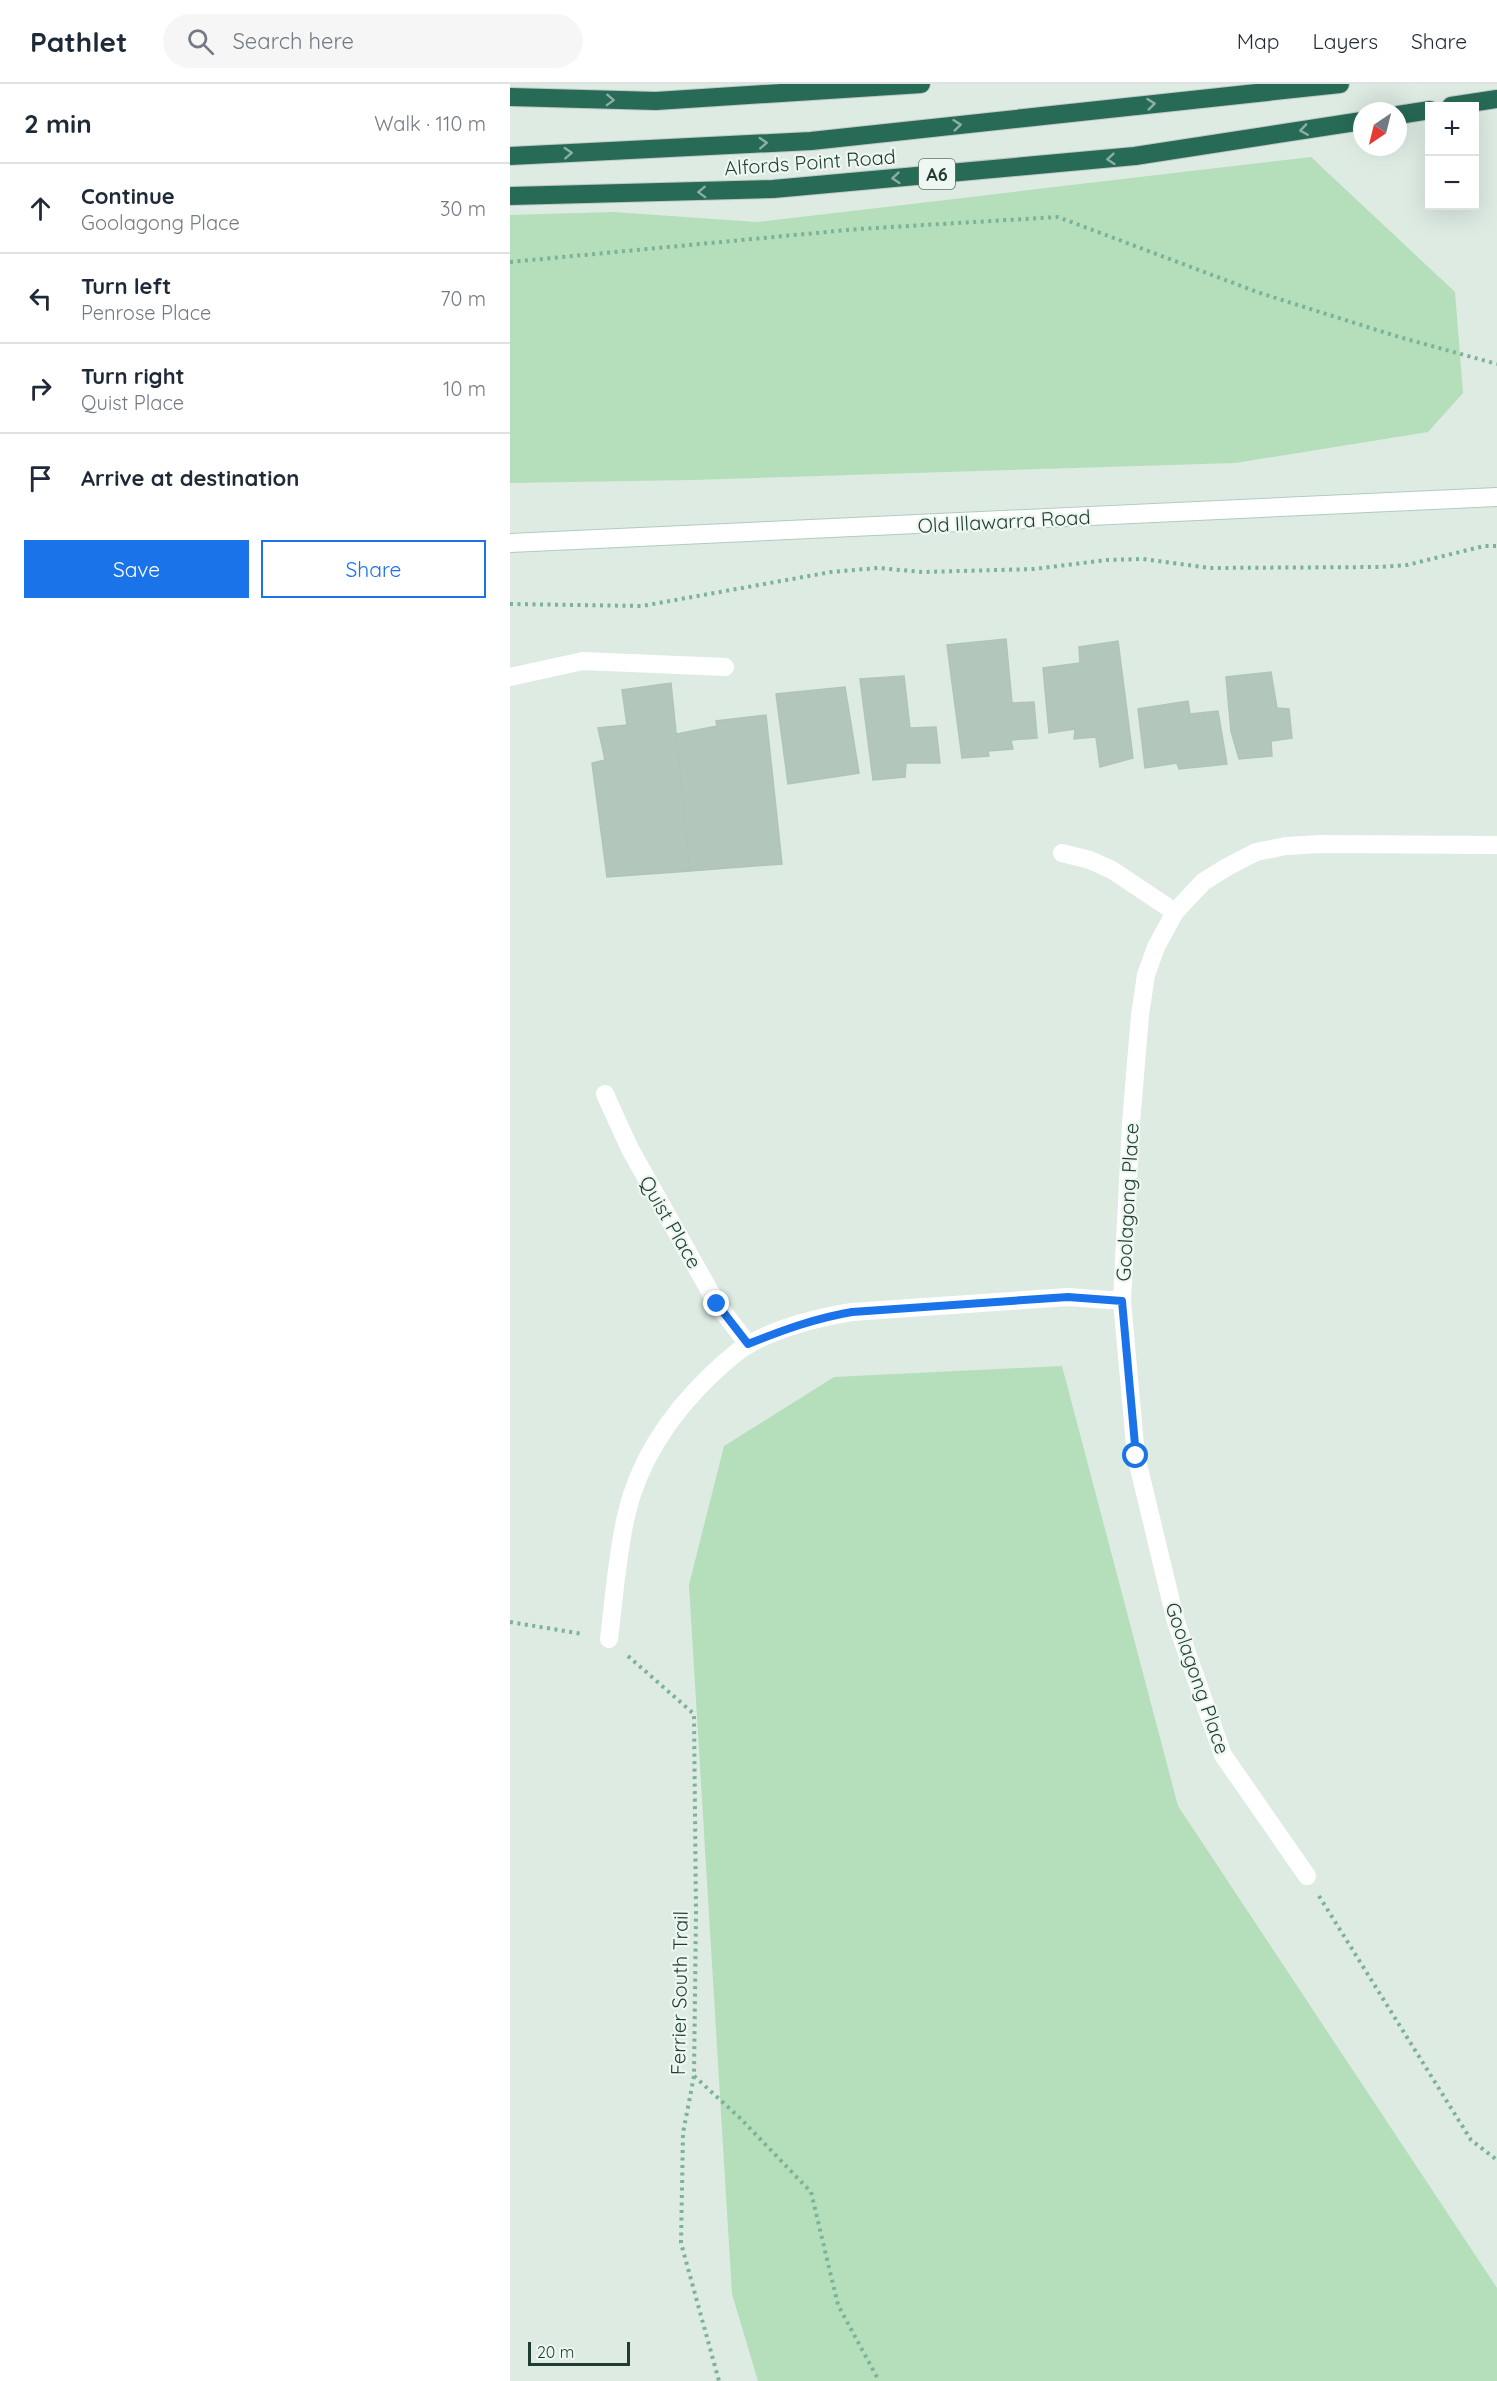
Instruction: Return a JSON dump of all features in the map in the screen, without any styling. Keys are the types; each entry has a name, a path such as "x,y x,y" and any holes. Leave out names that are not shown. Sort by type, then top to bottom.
{"highway":[{"path":"510,97 656,101 921,84"},
{"name":"Alfords Point Road","path":"510,156 811,141 1340,84"},
{"path":"1477,102 1497,99"},
{"path":"1407,114 1425,111"},
{"name":"Alfords Point Road","path":"510,196 773,189 1135,156 1353,121"}],"street":[{"name":"Old Illawarra Road","path":"510,543 1497,497"},
{"path":"510,677 583,661 725,667"},
{"name":"Goolagong Place","path":"1307,1876 1223,1755 1176,1622 1136,1456 1122,1301 1131,1123 1140,1015 1146,975 1156,947 1175,912 1203,882 1256,852 1286,846 1320,844 1497,845"},
{"path":"1062,853 1090,860 1112,870 1175,912"},
{"name":"Quist Place","path":"605,1094 630,1149 717,1304 748,1344"},
{"path":"609,1639 626,1516 637,1479 654,1443 677,1410 720,1367 748,1344 793,1326 823,1317 852,1312 1068,1297 1122,1301"}],"path":[{"path":"510,262 858,229 1058,217 1260,293 1497,364"},
{"path":"510,604 642,606 831,572 878,568 923,572 1034,569 1107,560 1143,559 1210,568 1379,567 1407,565 1484,546 1497,546"},
{"path":"510,1622 609,1639"},
{"name":"Ferrier South Trail","path":"609,1639 694,1714 696,1912 694,2076 683,2133 681,2243 719,2381"},
{"path":"1307,1876 1470,2140 1497,2160"},
{"path":"694,2076 740,2118 811,2192 838,2305 879,2381"}],"green space":[{"path":"1311,157 1455,292 1463,393 1428,432 1235,463 692,480 510,483 510,215 613,212 757,222"},
{"path":"1062,1366 1178,1806 1497,2288 1497,2381 758,2381 732,2294 689,1585 724,1446 834,1377"}],"building":[{"path":"1006,639 1012,703 1034,702 1037,738 1011,740 1013,749 988,751 989,756 962,758 947,645"},
{"path":"1118,641 1133,758 1100,767 1096,737 1074,739 1075,729 1049,733 1043,668 1080,663 1079,647"},
{"path":"1271,672 1277,708 1289,709 1292,738 1271,741 1272,756 1239,759 1231,731 1226,677"},
{"path":"904,676 910,728 936,727 940,763 906,763 905,777 873,780 860,679"},
{"path":"671,683 690,871 607,877 592,763 605,760 598,728 627,725 622,690"},
{"path":"845,687 859,773 788,784 776,694"},
{"path":"1188,701 1190,714 1218,711 1227,764 1179,769 1177,763 1145,768 1138,709"},
{"path":"766,715 782,864 690,871 676,734 717,726 716,721"}],"route":[{"path":"717,1304 748,1344 793,1326 823,1317 852,1312 1068,1297 1122,1301 1136,1456"}]}
